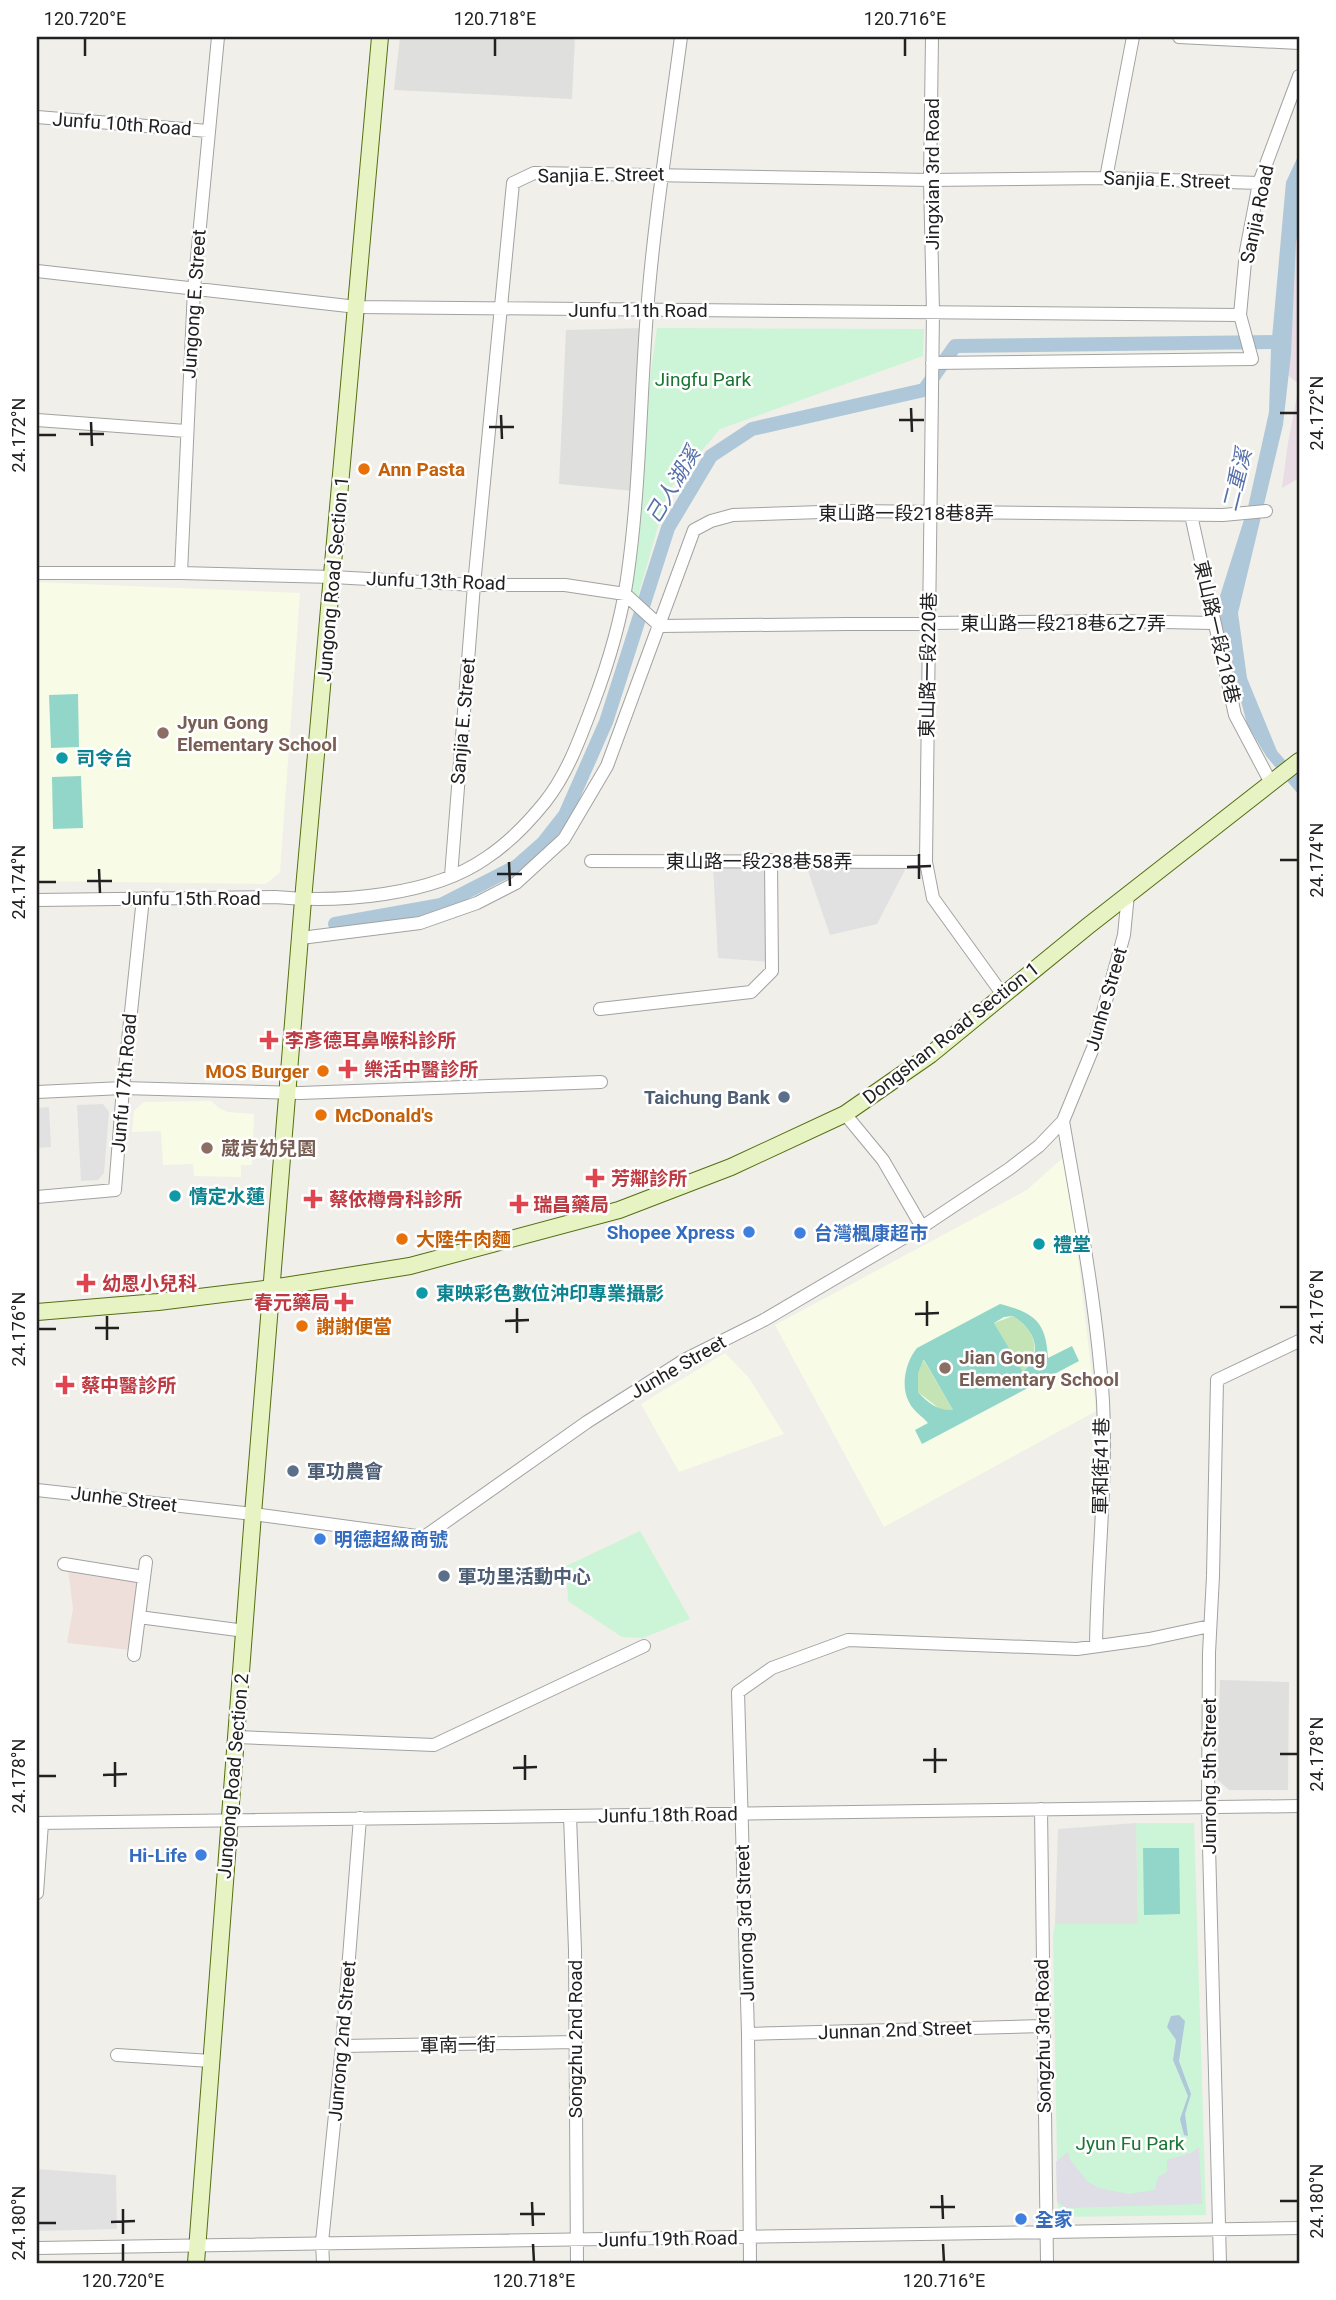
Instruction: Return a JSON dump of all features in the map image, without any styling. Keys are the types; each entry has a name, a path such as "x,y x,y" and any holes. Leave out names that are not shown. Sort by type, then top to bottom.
{"main road":[{"name":"Jungong Road Section 1","path":"272,1289 303,900 380,37"},
{"name":"Dongshan Road Section 1","path":"37,1312 272,1289 410,1266 619,1210 730,1167 845,1114 930,1055 1128,894 1297,763"},
{"name":"Jungong Road Section 2","path":"196,2263 272,1289"}],"street":[{"name":"Jungong E. Street","path":"181,573 194,289 218,37"},
{"name":"Junfu 15th Road","path":"37,900 275,897 303,900 386,893 434,883 485,859 515,835 546,801 574,754 599,688 625,594 635,514 647,310 681,37"},
{"name":"Jingxian 3rd Road","path":"932,37 930,180 933,312"},
{"path":"1106,178 1133,37"},
{"path":"1179,37 1299,43"},
{"name":"Sanjia Road","path":"1240,315 1246,251 1259,183 1299,76"},
{"name":"Junfu 10th Road","path":"37,117 208,131"},
{"name":"Sanjia E. Street","path":"451,876 474,584 513,183 534,173 930,180 1106,178 1259,183"},
{"name":"Junfu 11th Road","path":"37,271 357,307 1240,315"},
{"name":"東山路一段220巷","path":"933,312 926,862 933,898 1003,995"},
{"path":"932,363 1252,359 1240,315"},
{"path":"37,420 186,431"},
{"name":"東山路一段218巷8弄","path":"301,939 420,923 477,903 516,883 564,839 607,766 694,530 711,521 733,515 850,511 1223,515 1266,511"},
{"name":"東山路一段218巷","path":"1191,515 1235,715 1270,783"},
{"name":"Junfu 13th Road","path":"37,573 181,573 565,585 625,594"},
{"path":"625,594 659,625"},
{"name":"東山路一段218巷6之7弄","path":"659,625 1115,621 1213,623"},
{"name":"東山路一段238巷58弄","path":"592,860 926,862"},
{"path":"600,1009 751,992 772,971 771,860"},
{"name":"Junhe Street","path":"37,1490 253,1514 424,1537 576,1429 686,1359 764,1320 922,1227 1009,1170 1039,1146 1063,1121 1093,1048 1124,935 1128,894"},
{"name":"Junfu 17th Road","path":"37,1197 115,1190 142,898"},
{"path":"37,1092 123,1088 289,1092 601,1082"},
{"path":"845,1114 883,1160 922,1227"},
{"name":"軍和街41巷","path":"1063,1121 1088,1266 1103,1403 1103,1490 1098,1549 1096,1646"},
{"name":"Junrong 5th Street","path":"1220,2263 1208,1808 1217,1380 1299,1341"},
{"path":"134,1655 146,1562"},
{"path":"64,1564 144,1577"},
{"path":"139,1617 245,1631"},
{"name":"Junrong 3rd Street","path":"750,2263 748,2034 738,1692 772,1668 848,1640 1077,1649 1149,1639 1210,1626"},
{"path":"236,1737 435,1745 643,1646"},
{"name":"Junfu 18th Road","path":"40,1823 1299,1806"},
{"name":"Songzhu 3rd Road","path":"1041,1809 1047,2263"},
{"name":"Songzhu 2nd Road","path":"570,1816 575,1950 577,2263"},
{"name":"Junrong 2nd Street","path":"323,2263 322,2242 342,2046 360,1818"},
{"path":"37,1893 40,1823"},
{"name":"Junnan 2nd Street","path":"748,2034 1042,2026"},
{"name":"軍南一街","path":"342,2046 575,2042"},
{"path":"117,2055 211,2061"},
{"name":"Junfu 19th Road","path":"37,2248 1299,2228"}],"shaded area":[{"path":"400,37 575,37 572,99 394,90"},
{"name":"二重溪","path":"1299,154 1299,229 1296,242 1291,354 1283,425 1238,613 1247,678 1277,751 1299,776 1299,795 1266,756 1247,724 1221,625 1219,599 1248,507 1269,412 1271,349 1286,182"},
{"path":"1299,195 1299,384 1279,368"},
{"path":"643,328 634,491 559,484 566,330"},
{"path":"1299,385 1299,478 1282,488 1288,443"},
{"name":"Jyun Gong Elementary School","path":"37,582 300,593 280,872 266,884 37,881"},
{"path":"78,694 79,747 51,748 49,695"},
{"path":"81,776 83,828 53,829 52,777"},
{"path":"895,864 905,870 877,924 830,935 806,865"},
{"path":"758,865 768,874 770,962 718,958 713,867"},
{"name":"葳肯幼兒園","path":"211,1101 228,1112 254,1114 252,1165 241,1165 241,1177 194,1176 193,1164 163,1165 161,1131 132,1132 134,1111 144,1102"},
{"path":"103,1104 109,1112 104,1173 98,1180 81,1181 77,1105"},
{"path":"49,1107 51,1147 37,1148 37,1108"},
{"name":"Jian Gong Elementary School","path":"1066,1155 1096,1411 884,1527 775,1325 1027,1190"},
{"path":"1000,1304 1022,1311 1036,1321 1045,1336 1048,1358 1072,1346 1079,1361 922,1444 915,1430 928,1423 915,1411 905,1389 907,1367 917,1348","holes":["1013,1316 1027,1328 1034,1342 1033,1357 1023,1372 994,1323 1004,1317","924,1360 953,1410 934,1406 918,1392 918,1374"]},
{"path":"725,1353 749,1378 784,1434 679,1472 641,1404"},
{"path":"68,1569 141,1581 130,1650 67,1643 73,1609"},
{"path":"1220,1680 1289,1682 1288,1790 1229,1790 1217,1779"},
{"path":"1136,1823 1138,1924 1055,1924 1058,1829"},
{"path":"1143,1848 1179,1848 1180,1914 1144,1915"},
{"path":"1179,2015 1185,2021 1179,2061 1191,2094 1185,2114 1188,2136 1184,2135 1180,2119 1188,2096 1173,2060 1176,2040 1167,2027 1171,2016"},
{"path":"1199,2147 1202,2204 1066,2208 1057,2202 1056,2162 1068,2152 1070,2160 1088,2182 1099,2188 1128,2194 1155,2190 1158,2177 1167,2172 1167,2160 1191,2153"},
{"path":"37,2169 116,2175 117,2229 37,2231"}],"green space":[{"name":"Jingfu Park","path":"657,328 924,329 923,356 720,429 668,491 637,600 634,606 623,606 619,597"},
{"path":"1013,1316 1027,1328 1034,1342 1033,1357 1022,1373 994,1323"},
{"path":"923,1359 953,1410 941,1410 918,1392 918,1374"},
{"path":"640,1531 690,1619 643,1638 622,1637 568,1601 567,1582 560,1569"},
{"name":"Jyun Fu Park","path":"1136,1823 1194,1823 1206,2215 1058,2217 1053,1936 1055,1924 1138,1924"}],"waterway":[{"name":"己人湖溪","path":"335,924 441,905 517,866 543,843 565,815 606,722 668,528 711,456 752,429 924,390 955,346 1282,342"}],"place":[{"name":"Ann Pasta","path":"364,469"},
{"name":"Jyun Gong Elementary School","path":"163,733"},
{"name":"司令台","path":"62,758"},
{"name":"李彥德耳鼻喉科診所","path":"269,1040"},
{"name":"樂活中醫診所","path":"348,1069"},
{"name":"MOS Burger","path":"323,1071"},
{"name":"Taichung Bank","path":"784,1097"},
{"name":"McDonald's","path":"321,1115"},
{"name":"葳肯幼兒園","path":"207,1148"},
{"name":"芳鄰診所","path":"595,1178"},
{"name":"情定水蓮","path":"175,1196"},
{"name":"蔡依樽骨科診所","path":"313,1199"},
{"name":"瑞昌藥局","path":"519,1204"},
{"name":"Shopee Xpress","path":"749,1232"},
{"name":"台灣楓康超市","path":"800,1233"},
{"name":"大陸牛肉麵","path":"402,1239"},
{"name":"禮堂","path":"1039,1244"},
{"name":"幼恩小兒科","path":"86,1283"},
{"name":"東映彩色數位沖印專業攝影","path":"422,1293"},
{"name":"春元藥局","path":"344,1302"},
{"name":"謝謝便當","path":"302,1326"},
{"name":"Jian Gong Elementary School","path":"945,1368"},
{"name":"蔡中醫診所","path":"65,1385"},
{"name":"軍功農會","path":"293,1471"},
{"name":"明德超級商號","path":"320,1539"},
{"name":"軍功里活動中心","path":"444,1576"},
{"name":"Hi-Life","path":"201,1855"},
{"name":"全家","path":"1021,2219"}]}
